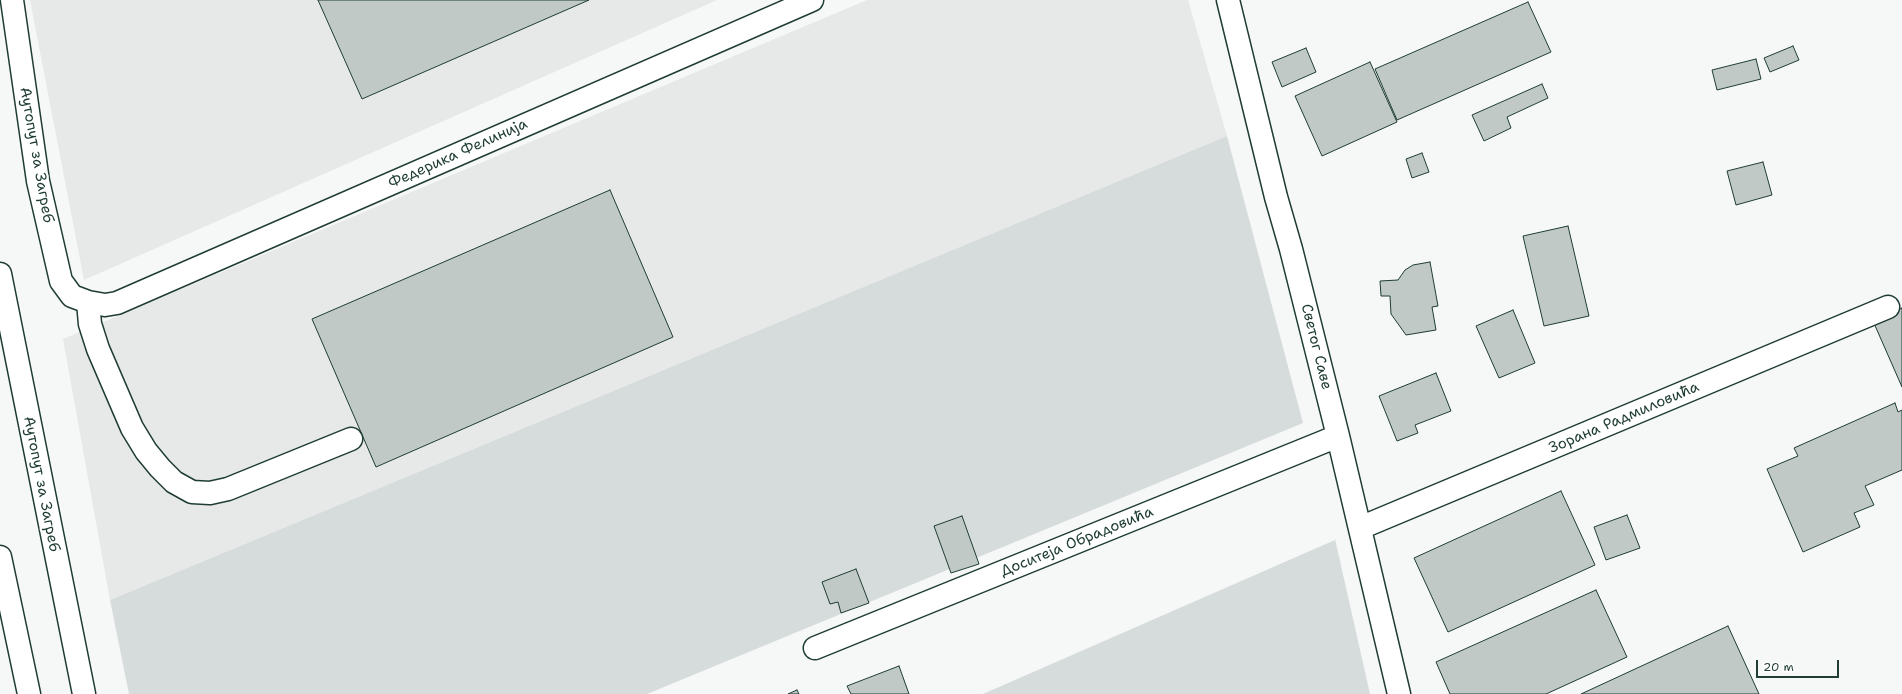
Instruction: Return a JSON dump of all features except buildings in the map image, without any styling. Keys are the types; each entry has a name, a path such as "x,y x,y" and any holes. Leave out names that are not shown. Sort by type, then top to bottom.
{"main road":[{"name":"Аутопут за Загреб","path":"12,0 38,181 60,281 72,296 96,304"},
{"name":"Федерика Фелинија","path":"96,304 124,300 812,0"},
{"name":"Светог Саве","path":"1228,0 1276,197 1291,249 1338,436 1399,694"},
{"name":"Аутопут за Загреб","path":"0,274 84,694"},
{"path":"96,304 90,324 98,348 132,428 146,451 160,468 174,482 192,492 210,493 228,489 351,439"},
{"name":"Зорана Радмиловића","path":"1360,528 1888,307"},
{"name":"Доситеја Обрадовића","path":"815,648 1338,436"},
{"path":"0,557 29,694"}],"shaded area":[{"path":"30,0 717,0 84,280"},
{"path":"867,0 1188,0 1227,136 110,600 63,339"},
{"path":"1227,136 1303,423 647,694 129,694 110,600"},
{"path":"1335,540 1370,694 983,694"}]}
